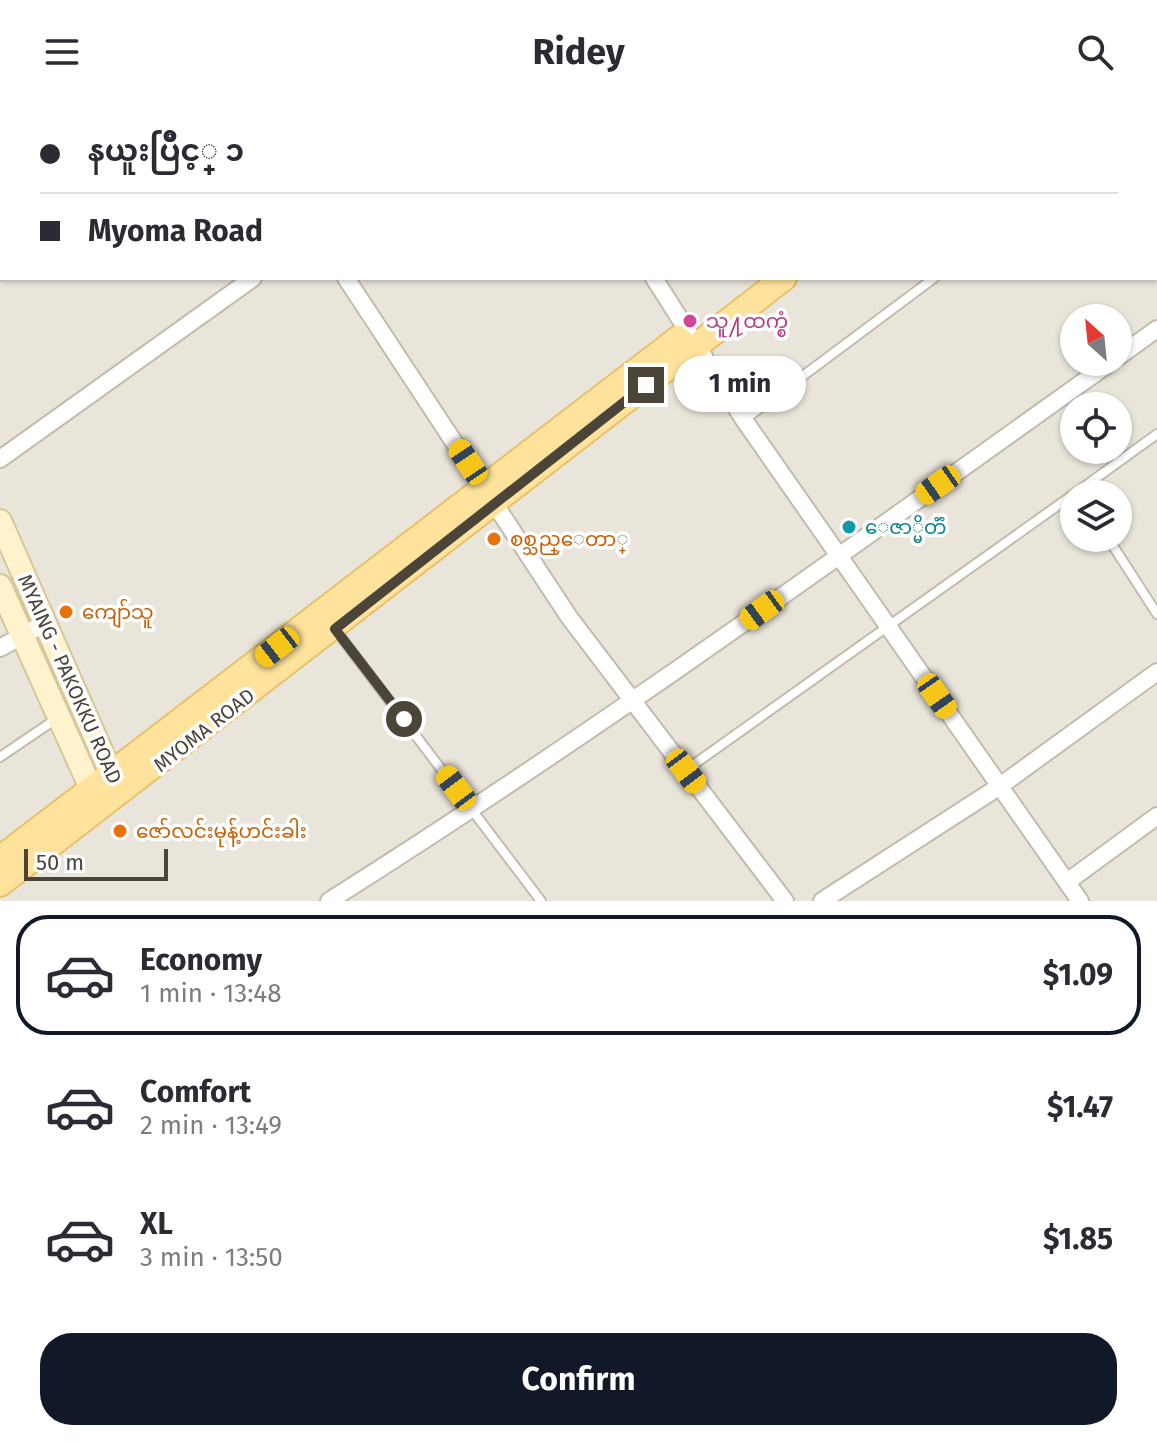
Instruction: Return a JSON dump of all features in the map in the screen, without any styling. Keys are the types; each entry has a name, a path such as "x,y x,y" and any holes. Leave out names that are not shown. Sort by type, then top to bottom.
{"main road":[{"path":"692,338 755,280"},
{"path":"0,859 116,784 692,338 781,280"},
{"name":"MYOMA ROAD","path":"116,784 335,629 489,494"},
{"name":"MYAING - PAKOKKU ROAD","path":"0,521 116,784"},
{"name":"MYAING - PAKOKKU ROAD","path":"0,586 95,799"},
{"path":"0,884 95,799"}],"street":[{"path":"0,459 250,280"},
{"path":"347,280 569,617 785,901"},
{"path":"655,280 744,420 1080,901"},
{"path":"1132,347 1157,329"},
{"path":"329,901 474,810 634,702 1091,376"},
{"path":"0,648 45,623"},
{"path":"822,901 1000,786 1157,672"},
{"path":"1067,882 1157,816"}],"lane":[{"path":"744,420 931,280"},
{"path":"1095,480 1157,434"},
{"path":"686,771 1060,505"},
{"path":"1117,552 1157,614"},
{"path":"335,629 541,901"},
{"path":"0,757 57,718"}],"shaded area":[{"path":"0,280 1157,280 1157,901 0,901"}],"place":[{"name":"သူ႔ထက္စံ","path":"690,321"},
{"name":"ေဇာ္မိတၱဴ","path":"849,527"},
{"name":"စစ္သည္ေတာ္","path":"494,539"},
{"name":"ကျော်သူ","path":"66,612"},
{"name":"ဇော်လင်းမုန့်ဟင်းခါး","path":"120,831"}],"route":[{"path":"404,719 335,629 646,385"}]}
